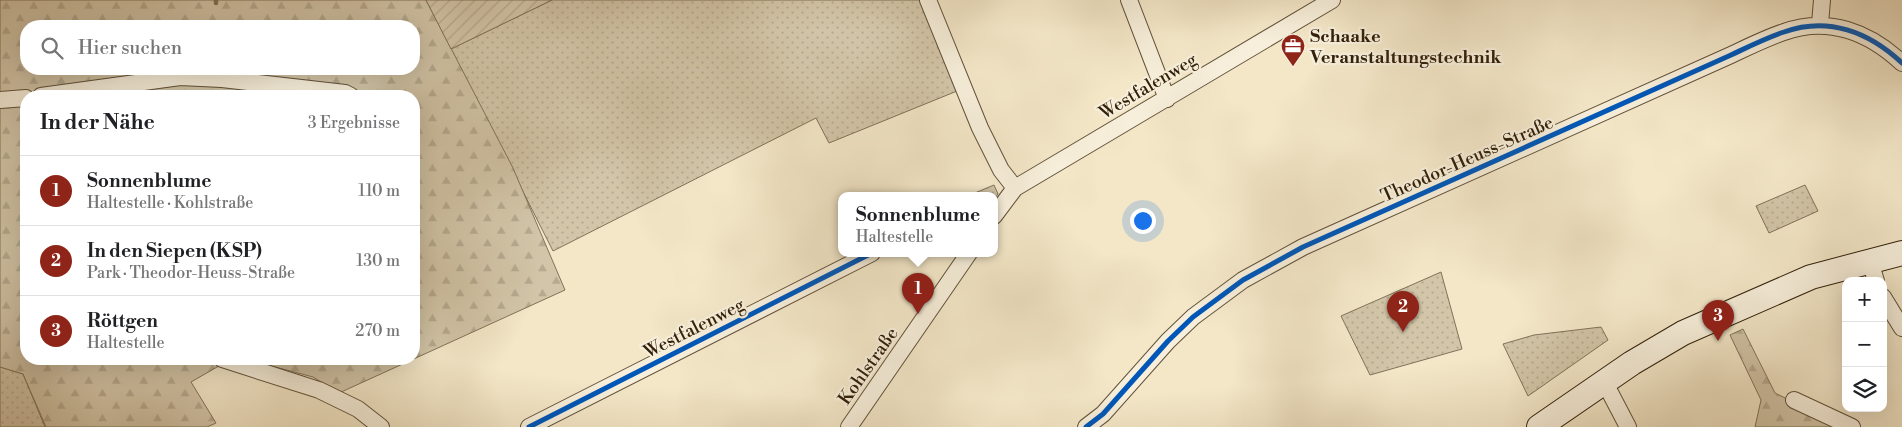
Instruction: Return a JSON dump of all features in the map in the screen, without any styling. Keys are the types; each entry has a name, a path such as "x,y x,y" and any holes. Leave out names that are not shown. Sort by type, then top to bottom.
{"street":[{"path":"928,0 980,128 1001,170 1015,188"},
{"path":"1129,0 1167,99"},
{"name":"Westfalenweg","path":"998,211 1015,188 1332,0"},
{"path":"1820,24 1822,0"},
{"name":"Theodor-Heuss-Straße","path":"1086,427 1103,414 1192,317 1243,280 1274,262 1303,247 1740,51 1784,32 1820,24 1858,33 1888,50 1902,62"},
{"path":"87,90 180,78 222,79 319,90"},
{"path":"0,100 20,98"},
{"path":"1539,427 1632,363 1683,332 1812,277 1873,271 1902,253"},
{"name":"Westfalenweg","path":"529,427 864,257"},
{"name":"Kohlstraße","path":"850,427 966,257"},
{"path":"1887,304 1902,328"},
{"path":"241,365 319,390 358,409 381,427"},
{"path":"1605,382 1628,427"},
{"path":"1794,400 1852,427"}],"green space":[{"path":"0,0 426,0 513,168 565,290 420,356 420,90 20,90 20,365 221,365 191,382 216,423 207,427 46,427 23,374 0,367"},
{"path":"426,0 552,0 451,49"},
{"path":"552,0 924,0 962,89 829,143 816,118 553,251 451,49"},
{"path":"994,185 997,192 977,192"},
{"path":"1805,185 1818,211 1769,233 1756,206"},
{"path":"1441,272 1462,349 1370,375 1341,316"},
{"path":"1601,327 1608,340 1528,396 1503,344 1534,335"},
{"path":"1743,329 1775,393 1844,427 1755,427 1761,400 1730,335"},
{"path":"268,365 401,365 339,393 313,377"},
{"path":"0,367 23,374 45,427 0,427"}],"cycle path":[{"path":"1086,427 1103,414 1168,341 1193,317 1243,280 1303,247 1777,34 1800,27 1816,26 1847,30 1862,35 1876,43 1902,63"},
{"path":"529,427 864,257"}],"place":[{"name":"Schaake Veranstaltungstechnik","path":"1293,67"},
{"name":"Sonnenblume","path":"918,314"},
{"name":"In den Siepen (KSP)","path":"1403,332"},
{"name":"Röttgen","path":"1718,341"}]}
